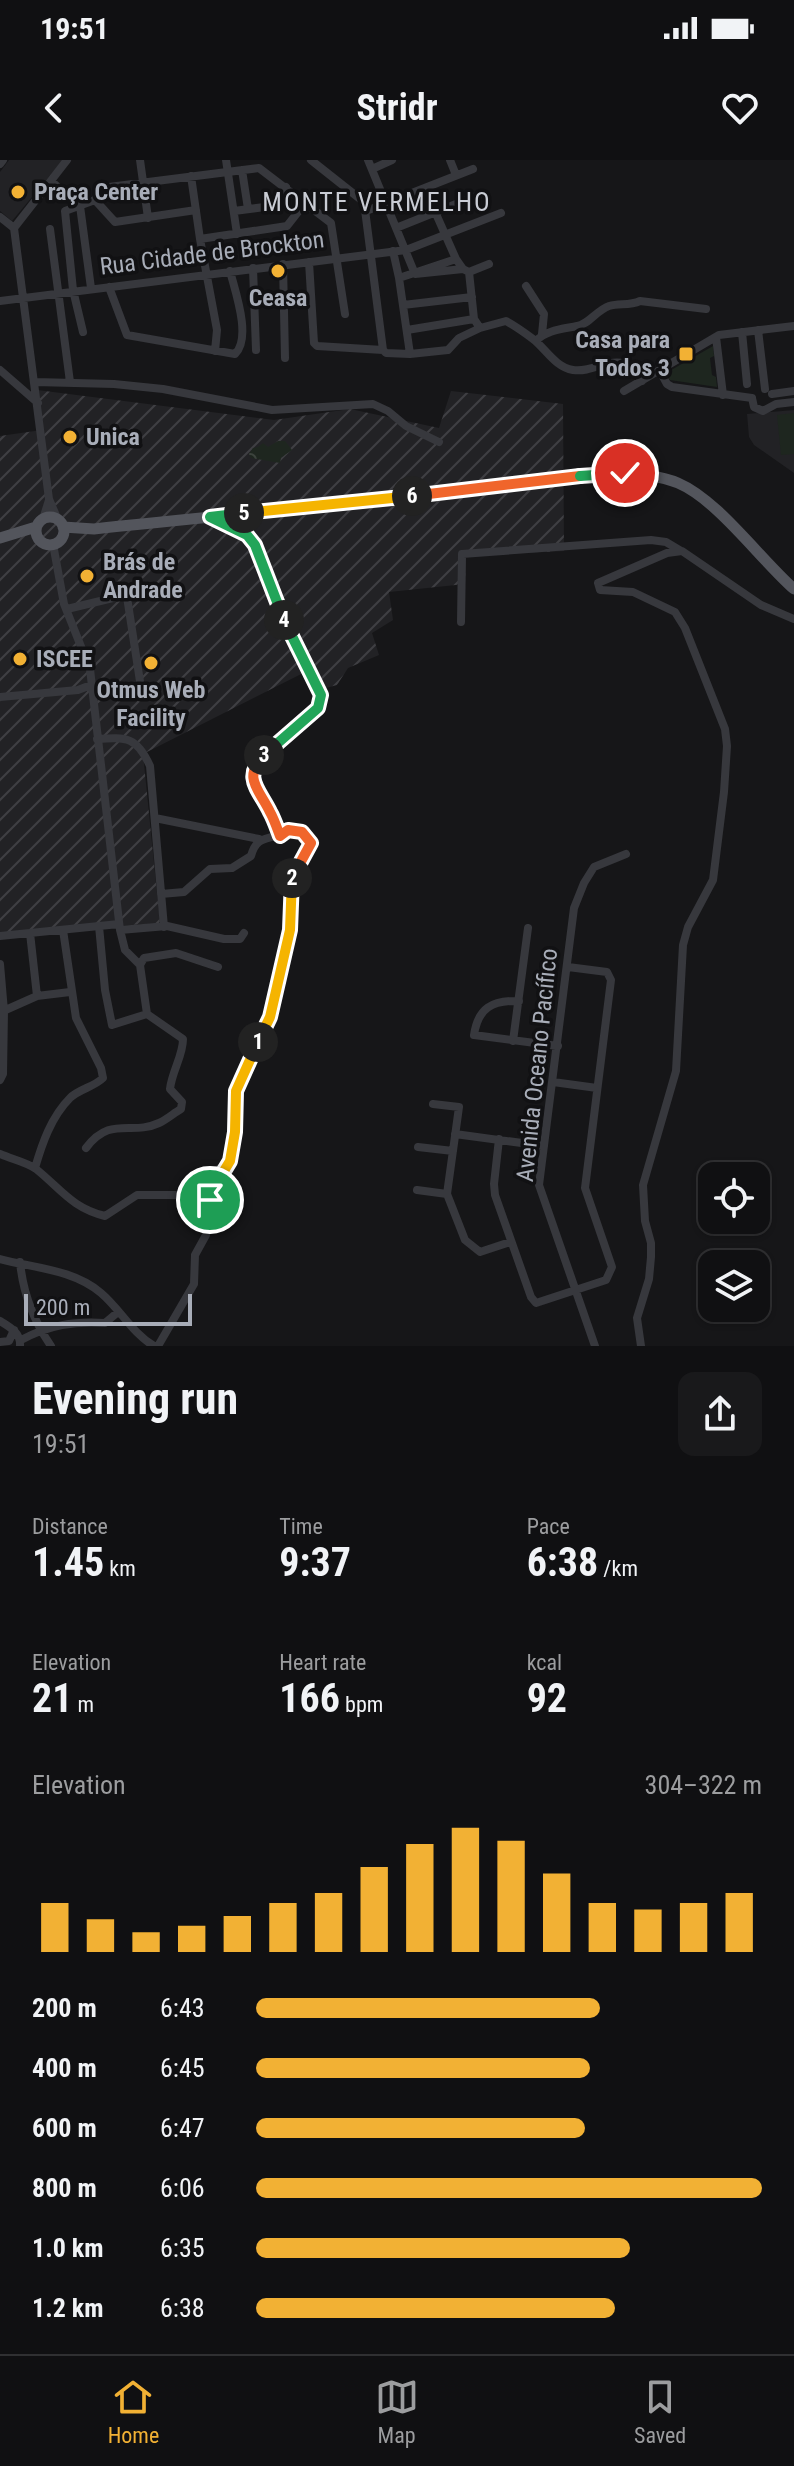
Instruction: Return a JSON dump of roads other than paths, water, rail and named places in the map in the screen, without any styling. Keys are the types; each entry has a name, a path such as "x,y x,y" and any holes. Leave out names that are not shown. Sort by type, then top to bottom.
{"main road":[{"path":"0,538 486,489 592,474 643,474 676,483 702,498 794,589"},
{"path":"18,534 50,517 55,534"},
{"path":"40,523 36,533 55,534"}],"street":[{"path":"67,160 14,228 55,534 58,582 90,669 119,927 125,950 140,965 147,1014 183,1039 170,1089 182,1102 181,1109 159,1123 124,1126 102,1132 86,1148"},
{"path":"140,160 148,218"},
{"path":"226,160 237,234"},
{"path":"311,160 365,206 383,350"},
{"path":"392,160 370,164 415,274"},
{"path":"450,160 456,175"},
{"path":"83,332 73,290 64,214 68,209 95,200 101,188 262,168 331,223 345,314"},
{"path":"365,206 386,205 473,169"},
{"path":"242,170 248,209"},
{"path":"191,176 217,330 215,351"},
{"path":"51,181 80,206 91,288"},
{"path":"234,211 272,206 286,187"},
{"path":"425,189 444,236 466,271 474,319 480,328"},
{"path":"396,228 481,194"},
{"path":"365,206 382,195"},
{"path":"95,200 115,222 196,210"},
{"path":"200,239 287,226 305,203"},
{"name":"Rua Cidade de Brockton","path":"0,301 406,250 501,213"},
{"path":"0,217 14,228"},
{"path":"50,229 70,382"},
{"path":"393,251 410,354"},
{"path":"399,278 456,259"},
{"path":"309,262 315,345 410,354 448,350 459,338 506,321 539,337 558,363 574,370 611,363 625,364 635,370 642,381"},
{"path":"283,264 285,358"},
{"path":"415,274 466,271 489,264"},
{"path":"253,268 256,350"},
{"path":"109,287 127,335 238,353 242,346 241,313 230,271"},
{"path":"526,286 544,314 539,337"},
{"path":"403,305 472,297"},
{"path":"539,337 570,326 578,327 611,306 631,305 640,301 706,309"},
{"path":"407,330 474,319"},
{"path":"624,391 716,337 794,326"},
{"path":"758,330 773,406"},
{"path":"742,332 747,384"},
{"path":"716,337 723,395"},
{"path":"0,370 38,403"},
{"path":"660,371 669,386 752,398"},
{"path":"35,382 114,384 189,392 272,410 373,404 388,411 406,426 439,442"},
{"path":"794,391 758,390 752,398 754,407 760,411 794,402"},
{"path":"40,523 49,499"},
{"path":"210,517 247,535 255,545 285,621 321,695 318,708 261,757 252,774 253,785 272,814 280,836"},
{"path":"461,622 462,554 651,540 666,542 761,605 794,619"},
{"path":"641,1346 637,1318 649,1279 651,1257 643,1185 676,1071 683,945 688,927 713,880 727,746 717,706 685,628 675,612 633,592 604,592 597,587 603,579 667,553 682,551"},
{"path":"67,609 127,597 141,688"},
{"path":"0,697 78,690 91,685"},
{"path":"97,739 125,737 136,745 150,766 164,927"},
{"path":"0,1259 84,1282 101,1293 156,1346 194,1284 195,1255 206,1235 213,1189 230,1161 235,1132 236,1091 270,1017 290,930 292,879 311,843 302,832 288,830 280,836 259,839 155,818"},
{"path":"161,894 184,892 210,869 232,868 251,856 259,839"},
{"name":"Avenida Oceano Pacífico","path":"595,1346 539,1185 574,908 594,867 626,854"},
{"path":"99,926 112,1025 147,1014"},
{"path":"0,936 99,926 164,927 224,939 240,939 244,933"},
{"path":"513,1041 528,928"},
{"path":"35,1168 44,1138 59,1112 71,1097 103,1078 76,1018 63,930"},
{"path":"30,933 37,996"},
{"path":"140,965 144,958 176,953 218,967"},
{"path":"0,964 3,1074 0,1080"},
{"path":"499,1139 494,1184 510,1242 531,1297 536,1303 606,1280 612,1267 585,1188 611,980 607,972 568,967"},
{"path":"2,1012 37,996 70,992"},
{"path":"519,1001 501,1001 484,1009 476,1022 474,1035 558,1046"},
{"path":"553,1082 597,1088"},
{"path":"433,1104 459,1107 447,1194 465,1240 480,1252 510,1242"},
{"path":"455,1134 544,1146"},
{"path":"418,1147 453,1151"},
{"path":"0,1154 35,1168 75,1205 105,1216 137,1195 182,1195 230,1161"},
{"path":"417,1190 447,1194"},
{"path":"20,1262 23,1287 40,1330 51,1346"},
{"path":"0,1321 14,1330 21,1343 40,1330 74,1322 105,1323 118,1312"},
{"path":"0,1342 9,1341 14,1330"}],"place":[{"name":"Praça Center","path":"18,192"},
{"name":"Ceasa","path":"278,271"},
{"name":"Casa para Todos 3","path":"686,354"},
{"name":"Unica","path":"70,437"},
{"name":"Brás de Andrade","path":"87,576"},
{"name":"ISCEE","path":"20,659"},
{"name":"Otmus Web Facility","path":"151,663"}],"district":[{"name":"MONTE VERMELHO","path":"377,202"}]}
